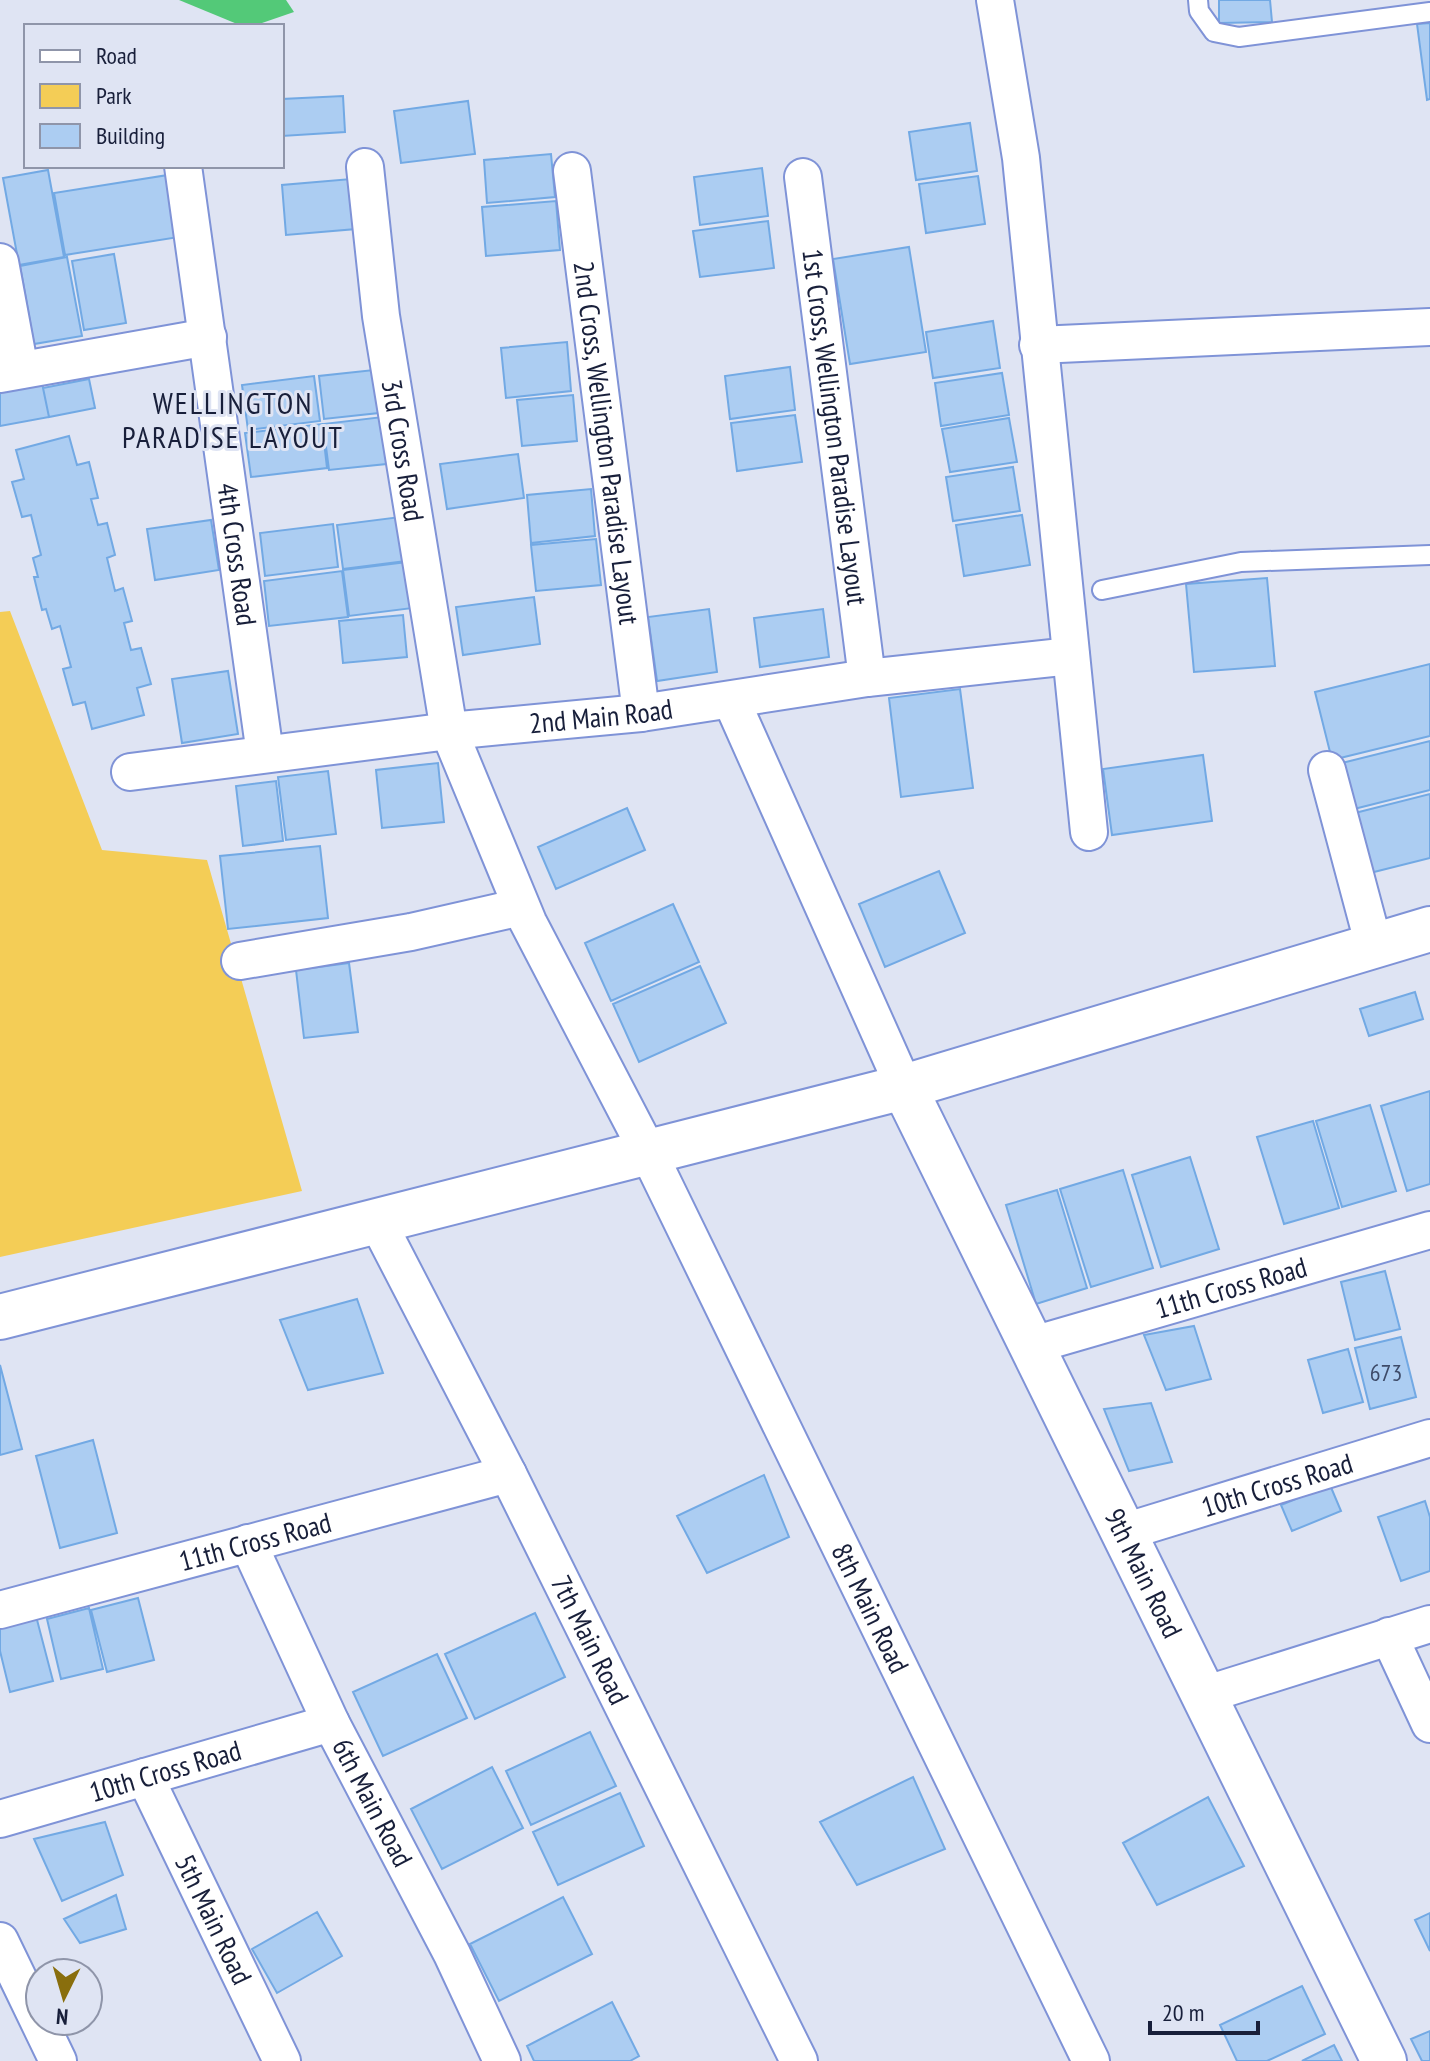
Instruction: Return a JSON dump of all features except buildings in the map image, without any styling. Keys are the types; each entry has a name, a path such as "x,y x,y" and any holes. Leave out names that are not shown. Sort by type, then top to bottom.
{"street":[{"path":"995,0 1021,158 1089,832"},
{"name":"3rd Cross Road","path":"365,167 381,316 449,731 521,907"},
{"name":"4th Cross Road","path":"183,168 265,754"},
{"name":"2nd Cross, Wellington Paradise Layout","path":"572,171 641,713"},
{"name":"1st Cross, Wellington Paradise Layout","path":"803,177 867,678"},
{"path":"0,262 10,372 208,337"},
{"path":"1038,345 1430,327"},
{"name":"2nd Main Road","path":"130,772 449,731 732,702 867,678 1071,656"},
{"path":"732,702 904,1087"},
{"path":"1327,770 1374,946"},
{"path":"240,961 411,932 521,907"},
{"name":"8th Main Road","path":"521,907 649,1154 1091,2061"},
{"path":"0,1317 904,1087 1430,929"},
{"name":"9th Main Road","path":"904,1087 1384,2061"},
{"name":"7th Main Road","path":"377,1221 508,1474 799,2061"},
{"name":"11th Cross Road","path":"1033,1345 1430,1230"},
{"name":"10th Cross Road","path":"1124,1532 1430,1438"},
{"name":"11th Cross Road","path":"0,1610 508,1474"},
{"name":"6th Main Road","path":"248,1543 331,1723 452,1954 502,2061"},
{"path":"1204,1695 1430,1624"},
{"path":"1389,1636 1430,1724"},
{"name":"10th Cross Road","path":"0,1819 331,1723"},
{"name":"5th Main Road","path":"145,1777 282,2061"},
{"path":"0,1941 58,2061"}],"lane":[{"path":"1198,0 1199,11 1214,32 1239,37 1430,12"},
{"path":"1102,590 1241,562 1430,555"}],"green space":[{"path":"10,611 102,850 207,860 302,1191 0,1257 0,612"}],"shaded area":[{"path":"179,0 286,0 294,12 259,24 237,24"}],"district":[{"name":"WELLINGTON PARADISE LAYOUT","path":"233,421"}]}
